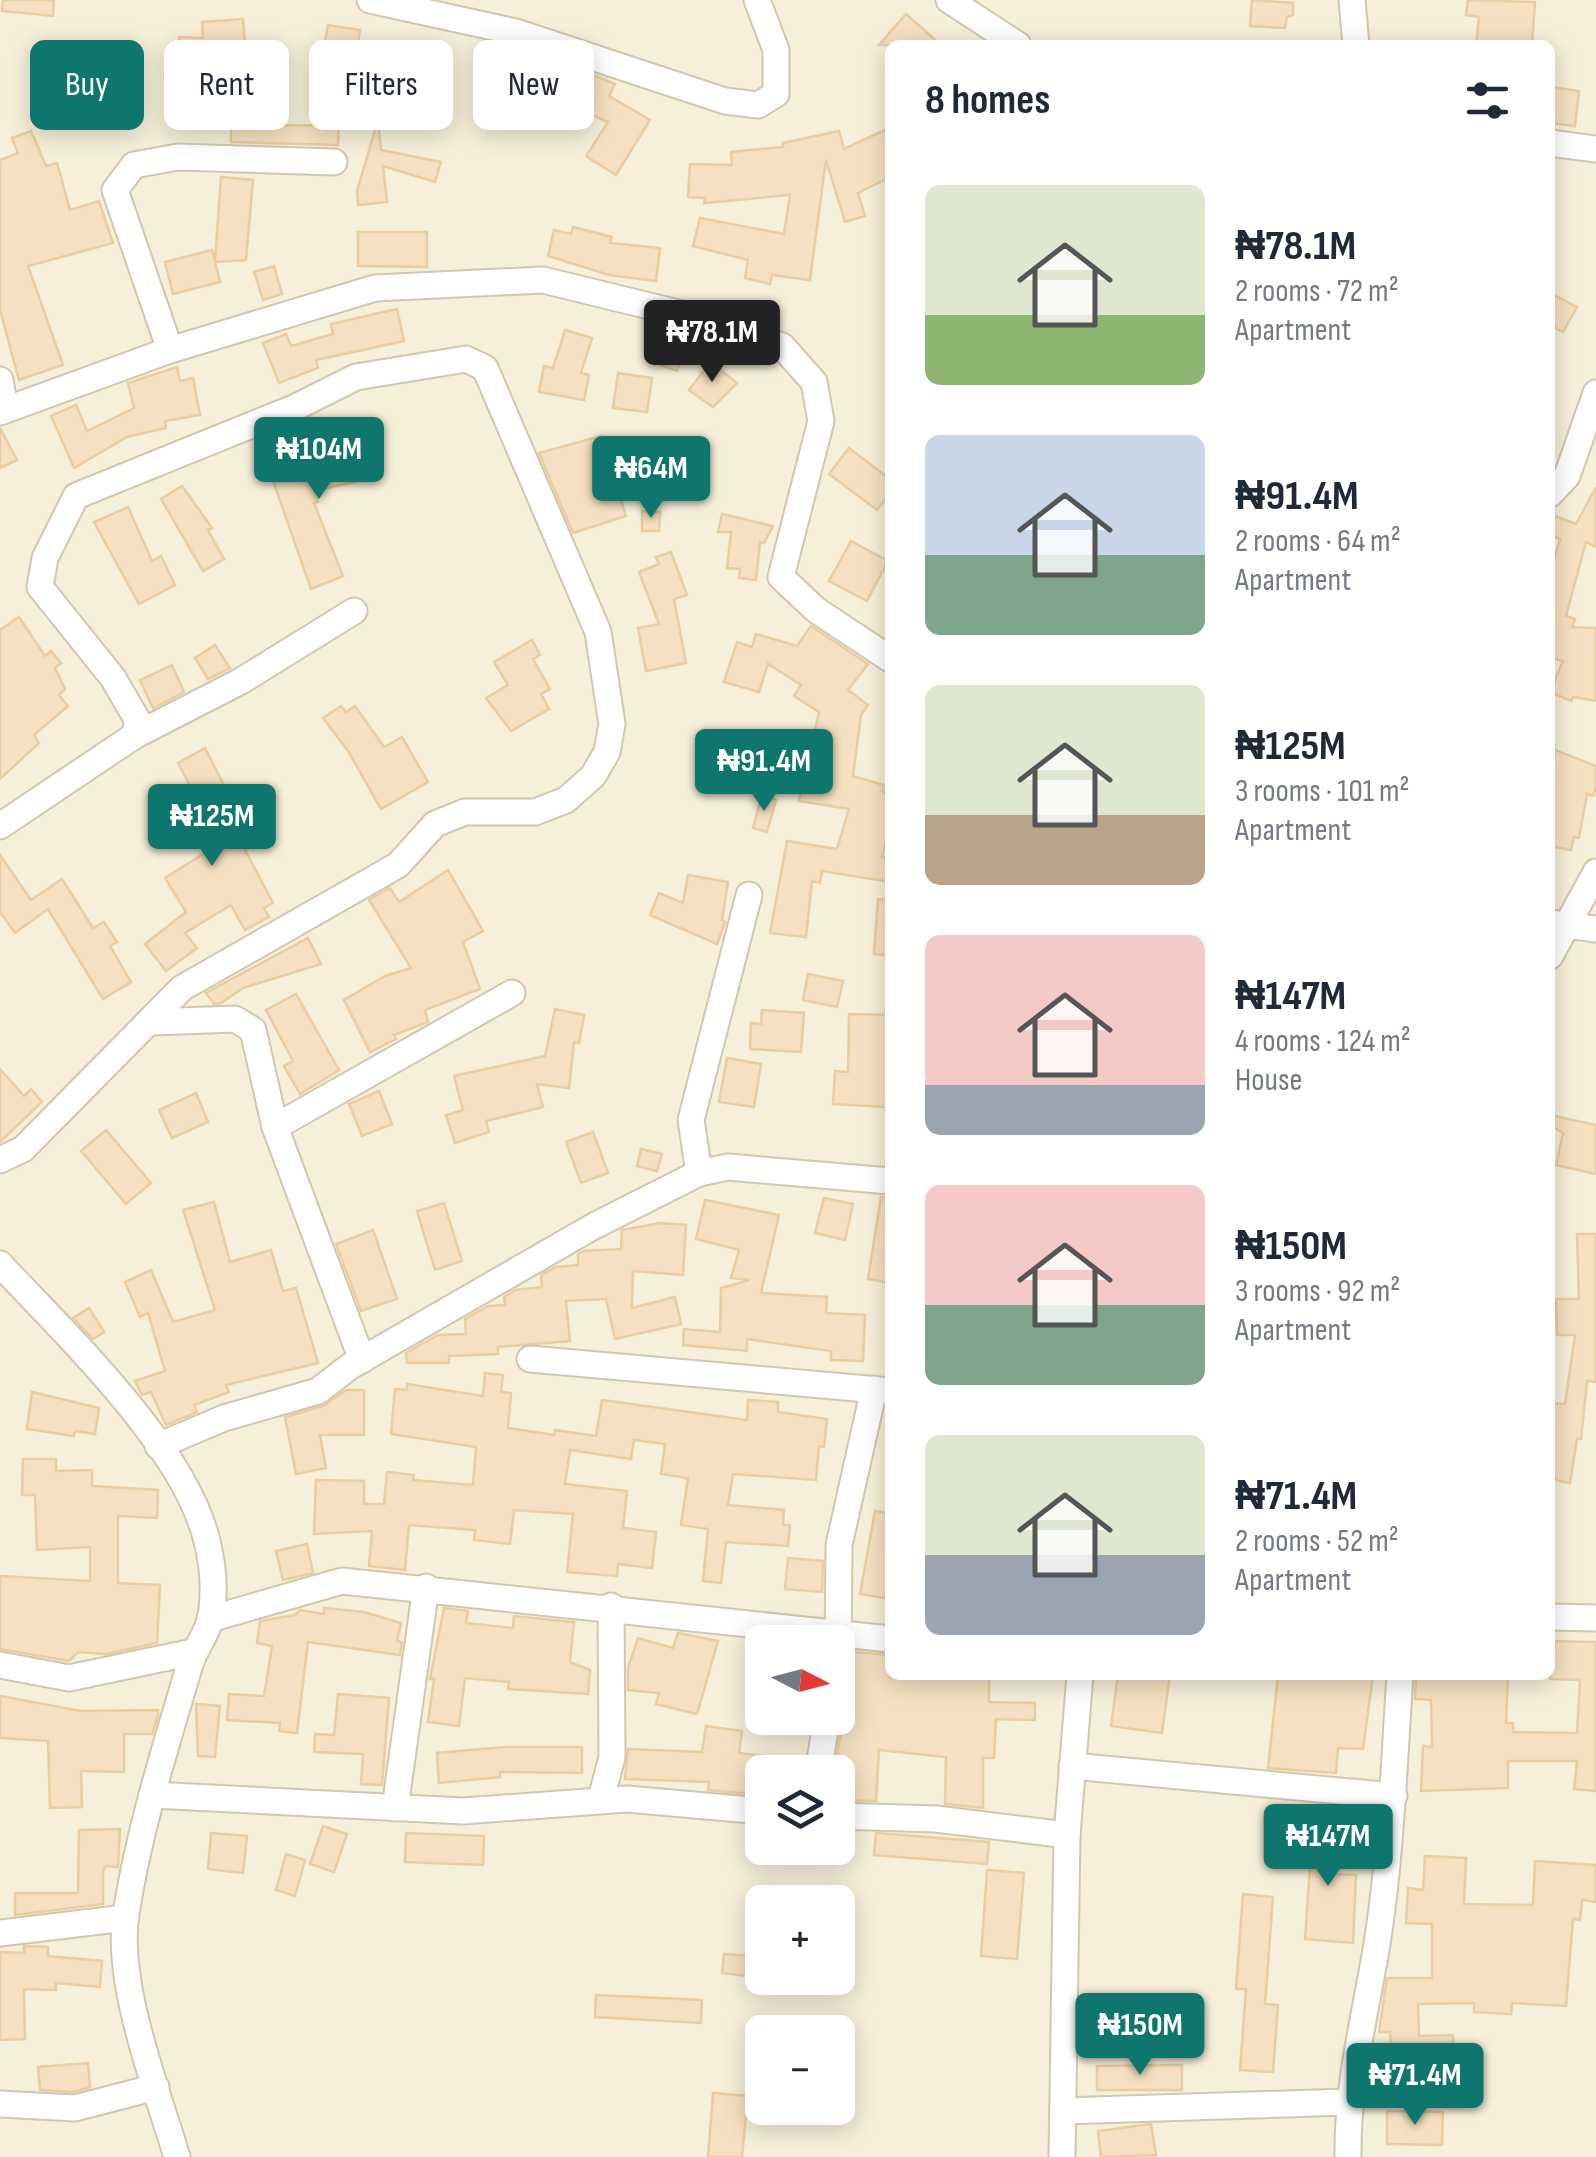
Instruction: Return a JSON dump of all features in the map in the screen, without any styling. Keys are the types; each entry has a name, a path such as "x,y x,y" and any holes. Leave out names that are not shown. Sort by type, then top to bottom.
{"street":[{"path":"370,0 516,32 724,100 758,106 776,94 776,50 756,0"},
{"path":"949,0 1010,40"},
{"path":"1352,0 1356,40"},
{"path":"1555,145 1596,149"},
{"path":"170,350 115,190 134,164 178,158 334,162"},
{"path":"0,380 2,410 170,350 375,288 543,280 682,314 782,346 814,382 821,420 781,577 816,610 885,656"},
{"path":"0,1160 23,1149 78,1090 153,1022 182,988 398,865 435,824 465,812 535,812 566,800 594,776 607,752 612,724 598,632 484,368 466,358 356,377 280,414 76,496 45,558 40,587 112,678 138,721 134,736"},
{"path":"1555,489 1567,476 1596,392"},
{"path":"0,826 134,736 241,681 354,611"},
{"path":"1556,924 1596,872"},
{"path":"699,1173 691,1120 749,895"},
{"path":"1556,924 1596,929"},
{"path":"275,1127 512,993"},
{"path":"153,1022 235,1019 253,1030 275,1127 362,1360"},
{"path":"158,1446 224,1418 318,1391 362,1360 594,1226 699,1173 728,1167 885,1181"},
{"path":"0,1264 90,1362 158,1446 179,1474 207,1538 214,1581 210,1620 193,1652 152,1796 125,1918 132,2004 176,2157"},
{"path":"530,1359 882,1390 839,1545 839,1625"},
{"path":"210,1620 342,1581 612,1606 745,1629"},
{"path":"395,1808 426,1587"},
{"path":"601,1799 612,1757 612,1606"},
{"path":"1555,1617 1596,1618"},
{"path":"855,1643 885,1639"},
{"path":"0,1665 68,1678 193,1652"},
{"path":"1062,2157 1067,1835 1080,1680"},
{"path":"1348,2157 1347,2102 1377,1942 1394,1796 1400,1680"},
{"path":"1072,1766 1394,1796"},
{"path":"152,1796 463,1811 601,1799 745,1810"},
{"path":"855,1817 936,1819 1067,1835"},
{"path":"0,1934 125,1918"},
{"path":"0,2104 75,2108 156,2087"},
{"path":"1063,2111 1347,2102"}],"shaded area":[{"path":"0,0 1596,0 1596,2157 0,2157"}],"building":[{"path":"3,0 54,0 53,16 2,11"},
{"path":"1252,0 1293,3 1293,15 1287,17 1285,28 1250,26"},
{"path":"1468,0 1535,2 1532,40 1477,40 1479,17 1466,15"},
{"path":"906,14 935,40 885,40 885,45 879,45"},
{"path":"243,19 245,40 179,40 203,38 202,22"},
{"path":"328,25 360,30 358,40 325,40"},
{"path":"594,75 615,84 609,96 650,120 616,175 586,156 608,122 594,116"},
{"path":"1555,88 1579,91 1575,126 1555,124"},
{"path":"289,125 339,130 338,145 231,142 231,130 289,130"},
{"path":"375,130 379,130 381,150 441,162 435,182 383,166 387,202 358,205 357,191"},
{"path":"885,130 885,180 858,193 865,216 845,222 826,160 810,280 772,275 770,284 745,278 748,260 693,246 700,218 784,234 790,195 704,203 705,198 688,197 690,164 732,165 731,152 783,147 783,143 839,131 844,149"},
{"path":"31,131 46,166 57,163 70,210 99,201 113,243 28,266 63,365 19,380 0,310 0,160 18,153 12,138"},
{"path":"221,177 253,180 246,260 215,262 220,282 173,294 165,262 212,250 215,261"},
{"path":"573,227 612,237 610,243 660,248 656,281 609,275 548,256 554,230 571,234"},
{"path":"358,232 427,232 427,267 358,266"},
{"path":"274,266 282,294 263,300 254,272"},
{"path":"1555,296 1577,307 1563,332 1555,328"},
{"path":"397,309 404,341 316,360 318,368 279,383 263,343 286,334 291,346 333,334 331,324"},
{"path":"666,327 691,334 677,371 653,362"},
{"path":"565,330 592,338 581,373 589,375 584,400 539,392 544,366 553,368"},
{"path":"710,362 737,383 713,407 689,390"},
{"path":"177,367 180,381 193,378 200,415 165,421 166,428 127,437 74,468 51,416 76,405 87,431 134,408 128,383"},
{"path":"618,373 652,378 647,412 613,408"},
{"path":"0,428 17,460 0,468"},
{"path":"362,435 372,478 314,491 318,502 314,503 343,576 311,589 271,475 320,458 317,445"},
{"path":"601,436 626,516 573,533 539,453"},
{"path":"849,448 885,475 885,500 877,510 829,474"},
{"path":"182,486 212,528 208,530 224,559 203,571 161,499"},
{"path":"1596,487 1596,547 1586,542 1566,616 1575,619 1572,627 1596,628 1596,701 1573,697 1571,701 1555,694 1555,680 1563,661 1555,659 1555,556 1560,539 1555,537 1555,516 1576,524"},
{"path":"128,507 152,561 161,556 175,585 139,604 94,522"},
{"path":"642,511 660,512 659,531 642,531"},
{"path":"722,514 773,526 764,543 760,542 756,580 739,578 740,569 727,568 731,532 718,532"},
{"path":"851,541 885,559 867,601 829,581"},
{"path":"671,552 687,595 674,599 686,663 646,671 638,628 659,624 639,572 659,564 656,557"},
{"path":"19,617 45,656 51,651 61,663 55,668 65,689 59,695 68,706 34,735 39,743 0,779 0,630"},
{"path":"811,626 868,664 848,690 868,705 861,715 853,776 884,785 885,792 885,881 822,871 820,883 812,881 806,937 770,933 787,841 837,849 849,809 799,801 819,712 794,696 801,685 768,664 759,692 724,682 737,642 752,647 756,634 797,646"},
{"path":"532,640 540,655 533,659 550,689 541,694 549,709 511,731 486,698 508,685 494,662"},
{"path":"215,645 230,668 208,679 195,658"},
{"path":"172,665 184,692 153,708 140,680"},
{"path":"341,706 346,712 355,706 384,747 402,737 428,782 381,809 348,751 323,718"},
{"path":"205,748 254,844 245,850 273,903 264,908 269,917 245,930 231,905 185,933 197,948 166,971 145,944 186,912 165,878 221,843 178,763"},
{"path":"1555,750 1596,766 1596,787 1593,796 1587,794 1579,838 1574,837 1571,850 1555,847"},
{"path":"762,795 776,800 767,832 753,828"},
{"path":"0,855 31,900 62,879 93,928 104,922 117,942 110,946 131,982 103,999 48,909 15,933 0,912"},
{"path":"448,870 483,931 463,942 480,989 425,1010 428,1022 394,1035 396,1039 370,1052 344,1000 385,976 411,968 369,900 390,888 399,902"},
{"path":"688,875 728,882 722,920 725,922 717,944 650,915 659,893 683,903"},
{"path":"878,899 885,900 885,955 874,954"},
{"path":"308,938 321,964 243,988 221,1003 214,1004 206,993"},
{"path":"808,974 843,981 837,1007 803,1000"},
{"path":"296,994 339,1070 300,1094 284,1066 293,1061 266,1010"},
{"path":"555,1009 584,1015 579,1043 574,1042 569,1088 537,1084 543,1107 486,1121 489,1132 455,1143 446,1115 463,1110 454,1076 545,1056"},
{"path":"762,1010 804,1013 801,1052 750,1049 751,1023 761,1024"},
{"path":"849,1014 885,1015 885,1107 833,1104 835,1071 848,1072"},
{"path":"727,1058 761,1064 754,1107 719,1102"},
{"path":"0,1069 24,1096 31,1089 42,1102 0,1142"},
{"path":"379,1091 392,1124 362,1136 349,1104"},
{"path":"196,1093 208,1122 172,1138 159,1110"},
{"path":"1555,1116 1596,1125 1596,1174 1556,1165 1563,1133 1555,1128"},
{"path":"106,1130 151,1183 126,1204 81,1151"},
{"path":"593,1132 608,1173 581,1183 566,1142"},
{"path":"641,1149 662,1154 657,1171 637,1166"},
{"path":"881,1197 885,1197 885,1282 868,1279"},
{"path":"824,1198 853,1204 845,1240 815,1233"},
{"path":"705,1200 779,1215 761,1293 827,1297 826,1313 865,1315 863,1361 831,1360 831,1351 747,1339 747,1351 683,1345 684,1329 720,1332 721,1288 750,1280 731,1278 739,1250 696,1239"},
{"path":"214,1202 230,1262 271,1250 283,1291 296,1288 318,1363 226,1385 229,1392 194,1405 197,1412 166,1425 151,1392 142,1395 135,1381 165,1371 148,1313 140,1317 125,1282 151,1270 173,1322 215,1310 183,1210"},
{"path":"444,1203 462,1261 435,1270 417,1211"},
{"path":"660,1223 686,1225 683,1275 633,1271 632,1308 675,1297 681,1324 615,1339 606,1299 566,1301 570,1341 498,1347 498,1354 449,1356 449,1363 407,1363 406,1353 438,1335 466,1334 465,1319 488,1306 505,1305 504,1297 515,1290 542,1287 541,1275 556,1267 578,1265 578,1254 621,1249 622,1230"},
{"path":"373,1230 397,1299 361,1311 336,1244"},
{"path":"1577,1234 1596,1234 1596,1382 1587,1381 1581,1439 1577,1439 1570,1483 1555,1480 1555,1403 1565,1404 1575,1335 1557,1335 1556,1299 1579,1299"},
{"path":"89,1308 104,1332 93,1339 73,1318"},
{"path":"485,1373 503,1375 501,1392 511,1393 508,1428 554,1435 555,1430 596,1436 602,1400 747,1420 748,1400 778,1402 778,1412 827,1419 824,1447 819,1446 816,1480 733,1474 728,1505 784,1510 783,1525 790,1525 788,1546 726,1542 721,1583 703,1581 708,1529 681,1525 688,1478 661,1474 665,1444 634,1440 631,1459 570,1450 565,1484 627,1491 623,1528 656,1532 652,1568 618,1564 617,1576 567,1572 573,1514 514,1510 510,1544 474,1540 475,1530 409,1525 405,1570 369,1566 372,1531 314,1534 316,1480 364,1481 364,1504 384,1504 387,1472 414,1475 413,1480 473,1485 476,1447 391,1434 395,1389 407,1390 407,1384 483,1396"},
{"path":"346,1390 364,1390 364,1435 320,1435 326,1468 296,1474 285,1417 323,1406"},
{"path":"32,1392 99,1408 95,1434 75,1431 74,1436 27,1429"},
{"path":"23,1459 56,1459 56,1471 92,1470 92,1486 158,1490 157,1518 118,1516 118,1583 160,1585 157,1643 106,1654 78,1652 69,1661 0,1649 0,1576 90,1581 90,1547 37,1550 35,1495 22,1495"},
{"path":"875,1511 885,1512 885,1598 860,1594"},
{"path":"307,1544 313,1573 283,1580 276,1551"},
{"path":"788,1558 823,1561 822,1592 785,1589"},
{"path":"324,1608 364,1612 401,1623 397,1641 402,1642 400,1655 308,1642 297,1733 279,1731 280,1723 227,1720 229,1694 264,1696 272,1646 257,1643 260,1621 295,1615 300,1610 324,1614"},
{"path":"444,1608 468,1611 466,1623 513,1628 514,1616 574,1622 570,1662 590,1670 588,1694 508,1689 509,1682 465,1678 459,1726 428,1722 434,1679 430,1679"},
{"path":"678,1633 718,1641 697,1714 656,1704 659,1693 628,1690 628,1668 638,1638 673,1648"},
{"path":"1555,1641 1596,1642 1596,1791 1574,1789 1577,1761 1508,1761 1508,1788 1421,1791 1423,1746 1432,1747 1431,1700 1415,1699 1416,1680 1508,1680 1506,1723 1513,1723 1513,1732 1577,1733 1580,1680 1555,1679"},
{"path":"855,1652 885,1655 885,1680 989,1680 989,1702 1035,1703 1035,1720 996,1719 994,1758 983,1758 983,1808 945,1804 946,1757 879,1750 876,1801 855,1800 855,1755 837,1755 840,1735 855,1735"},
{"path":"1117,1680 1169,1680 1162,1733 1111,1726"},
{"path":"1277,1680 1372,1680 1363,1749 1338,1748 1336,1773 1268,1768"},
{"path":"338,1694 389,1698 382,1785 361,1784 363,1754 314,1752 315,1734 334,1735"},
{"path":"0,1696 81,1711 158,1710 158,1716 152,1734 124,1734 124,1772 81,1771 82,1807 50,1808 48,1741 0,1738"},
{"path":"196,1704 220,1706 215,1757 198,1756"},
{"path":"706,1726 742,1731 739,1753 755,1755 745,1755 745,1793 708,1790 709,1782 625,1779 628,1749 702,1752"},
{"path":"505,1747 582,1747 582,1773 500,1772 500,1777 439,1783 437,1753"},
{"path":"1314,1809 1334,1810 1330,1874 1356,1875 1353,1943 1305,1939"},
{"path":"323,1826 347,1834 334,1872 310,1864"},
{"path":"120,1829 118,1867 105,1866 103,1872 103,1904 15,1915 15,1893 78,1893 79,1830"},
{"path":"211,1833 247,1836 243,1873 208,1869"},
{"path":"406,1833 484,1836 483,1865 405,1862"},
{"path":"876,1833 989,1842 987,1864 874,1855"},
{"path":"286,1854 305,1860 295,1896 276,1890"},
{"path":"1425,1856 1466,1858 1464,1904 1533,1905 1535,1861 1596,1865 1596,1902 1582,1900 1580,1920 1573,1919 1566,2006 1512,2003 1511,2014 1474,2012 1474,2003 1418,2004 1419,2036 1453,2035 1455,2078 1393,2080 1390,2032 1379,2032 1387,1978 1432,1978 1432,1924 1406,1923 1408,1888 1423,1890"},
{"path":"987,1870 1024,1873 1017,1959 981,1956"},
{"path":"1243,1894 1273,1897 1265,2004 1278,2005 1273,2072 1240,2070 1246,1989 1236,1989"},
{"path":"24,1946 48,1947 48,1956 102,1961 100,1987 56,1983 56,1990 24,1989 25,2039 0,2040 0,1952 24,1953"},
{"path":"724,1954 745,1956 745,1976 722,1973"},
{"path":"596,1995 702,2000 701,2023 595,2017"},
{"path":"88,2063 90,2087 73,2092 40,2090 38,2067"},
{"path":"1182,2065 1182,2090 1097,2090 1097,2066"},
{"path":"713,2093 745,2096 742,2157 708,2157"},
{"path":"1387,2111 1443,2112 1442,2145 1387,2144"},
{"path":"1151,2124 1156,2155 1101,2157 1098,2131"}]}
